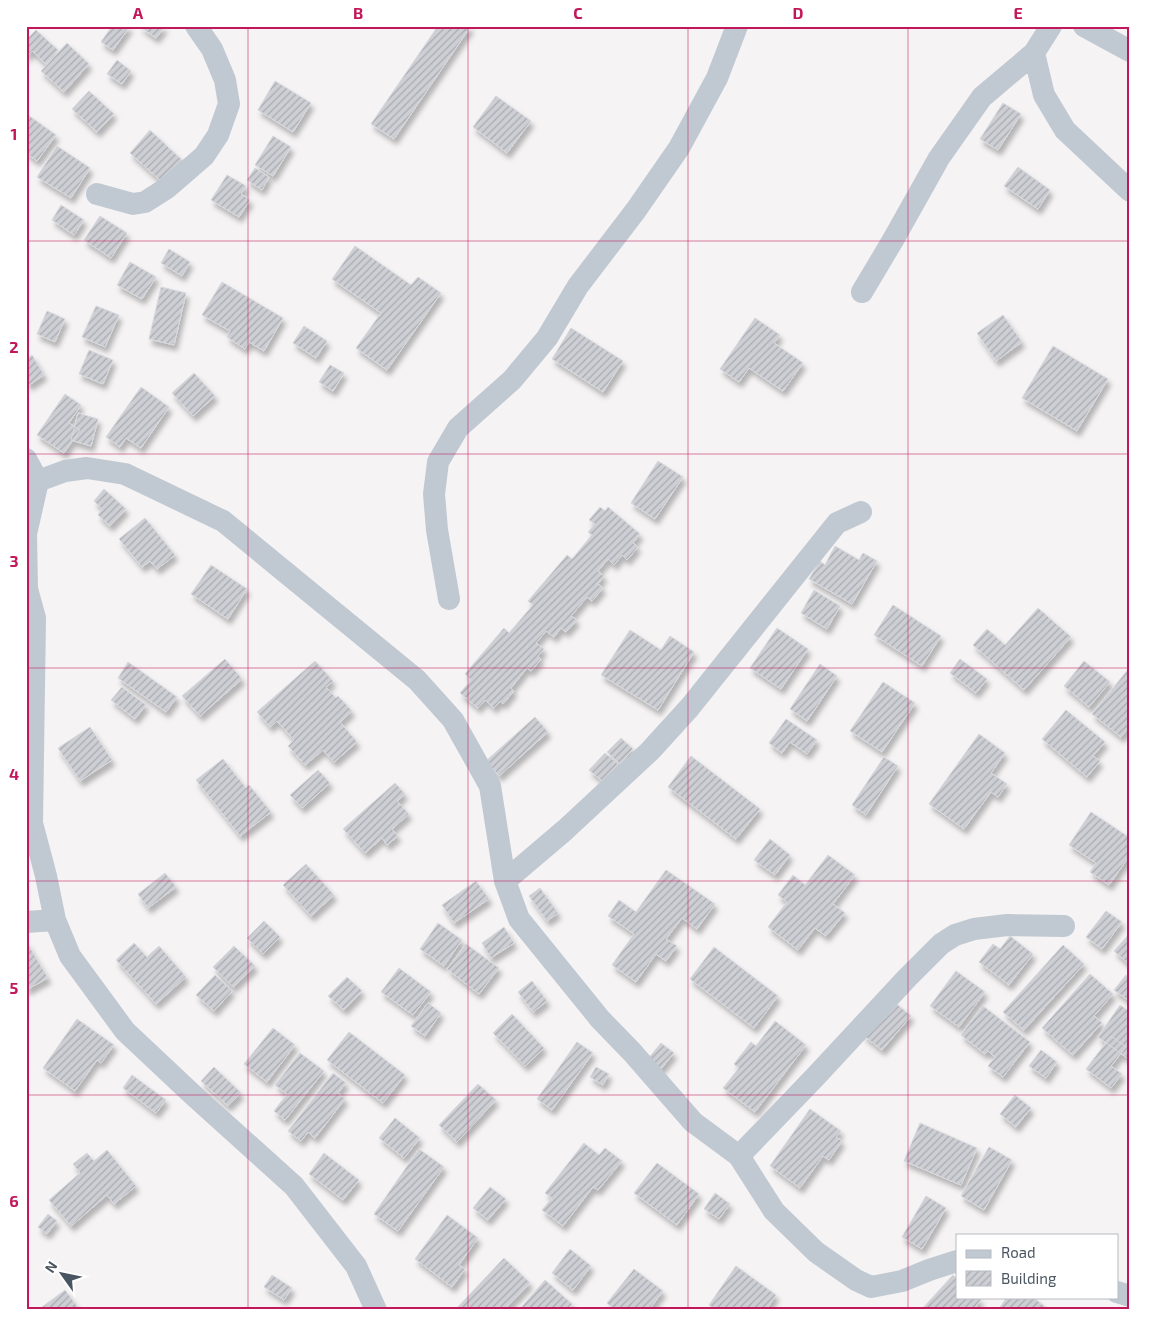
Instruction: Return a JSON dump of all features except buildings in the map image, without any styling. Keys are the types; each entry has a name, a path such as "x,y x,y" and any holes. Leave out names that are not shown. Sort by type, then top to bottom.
{"street":[{"path":"97,194 133,204 146,202 167,188 204,156 218,135 230,104 225,80 212,48 196,26"},
{"path":"449,600 437,530 434,494 438,462 458,428 512,380 547,338 578,286 636,210 679,148 717,78 737,26"},
{"path":"862,292 940,158 982,97 1034,53 1052,26"},
{"path":"1084,26 1130,51"},
{"path":"1034,53 1044,95 1065,130 1130,191"},
{"path":"26,459 38,481 26,534 27,590 35,618 32,822 55,920 70,956 125,1031 294,1186 356,1266 376,1310"},
{"path":"38,481 65,471 87,468 125,474 223,521 417,680 454,720 490,786 505,881 519,919 600,1019 632,1052 693,1122 739,1156 774,1211 816,1252 856,1280 871,1287 902,1281 956,1260"},
{"path":"505,881 565,830 650,751 690,707 836,523 861,512"},
{"path":"26,922 55,920"},
{"path":"739,1156 940,944 954,935 974,929 1007,924 1064,926"},
{"path":"1118,1292 1130,1296"}]}
